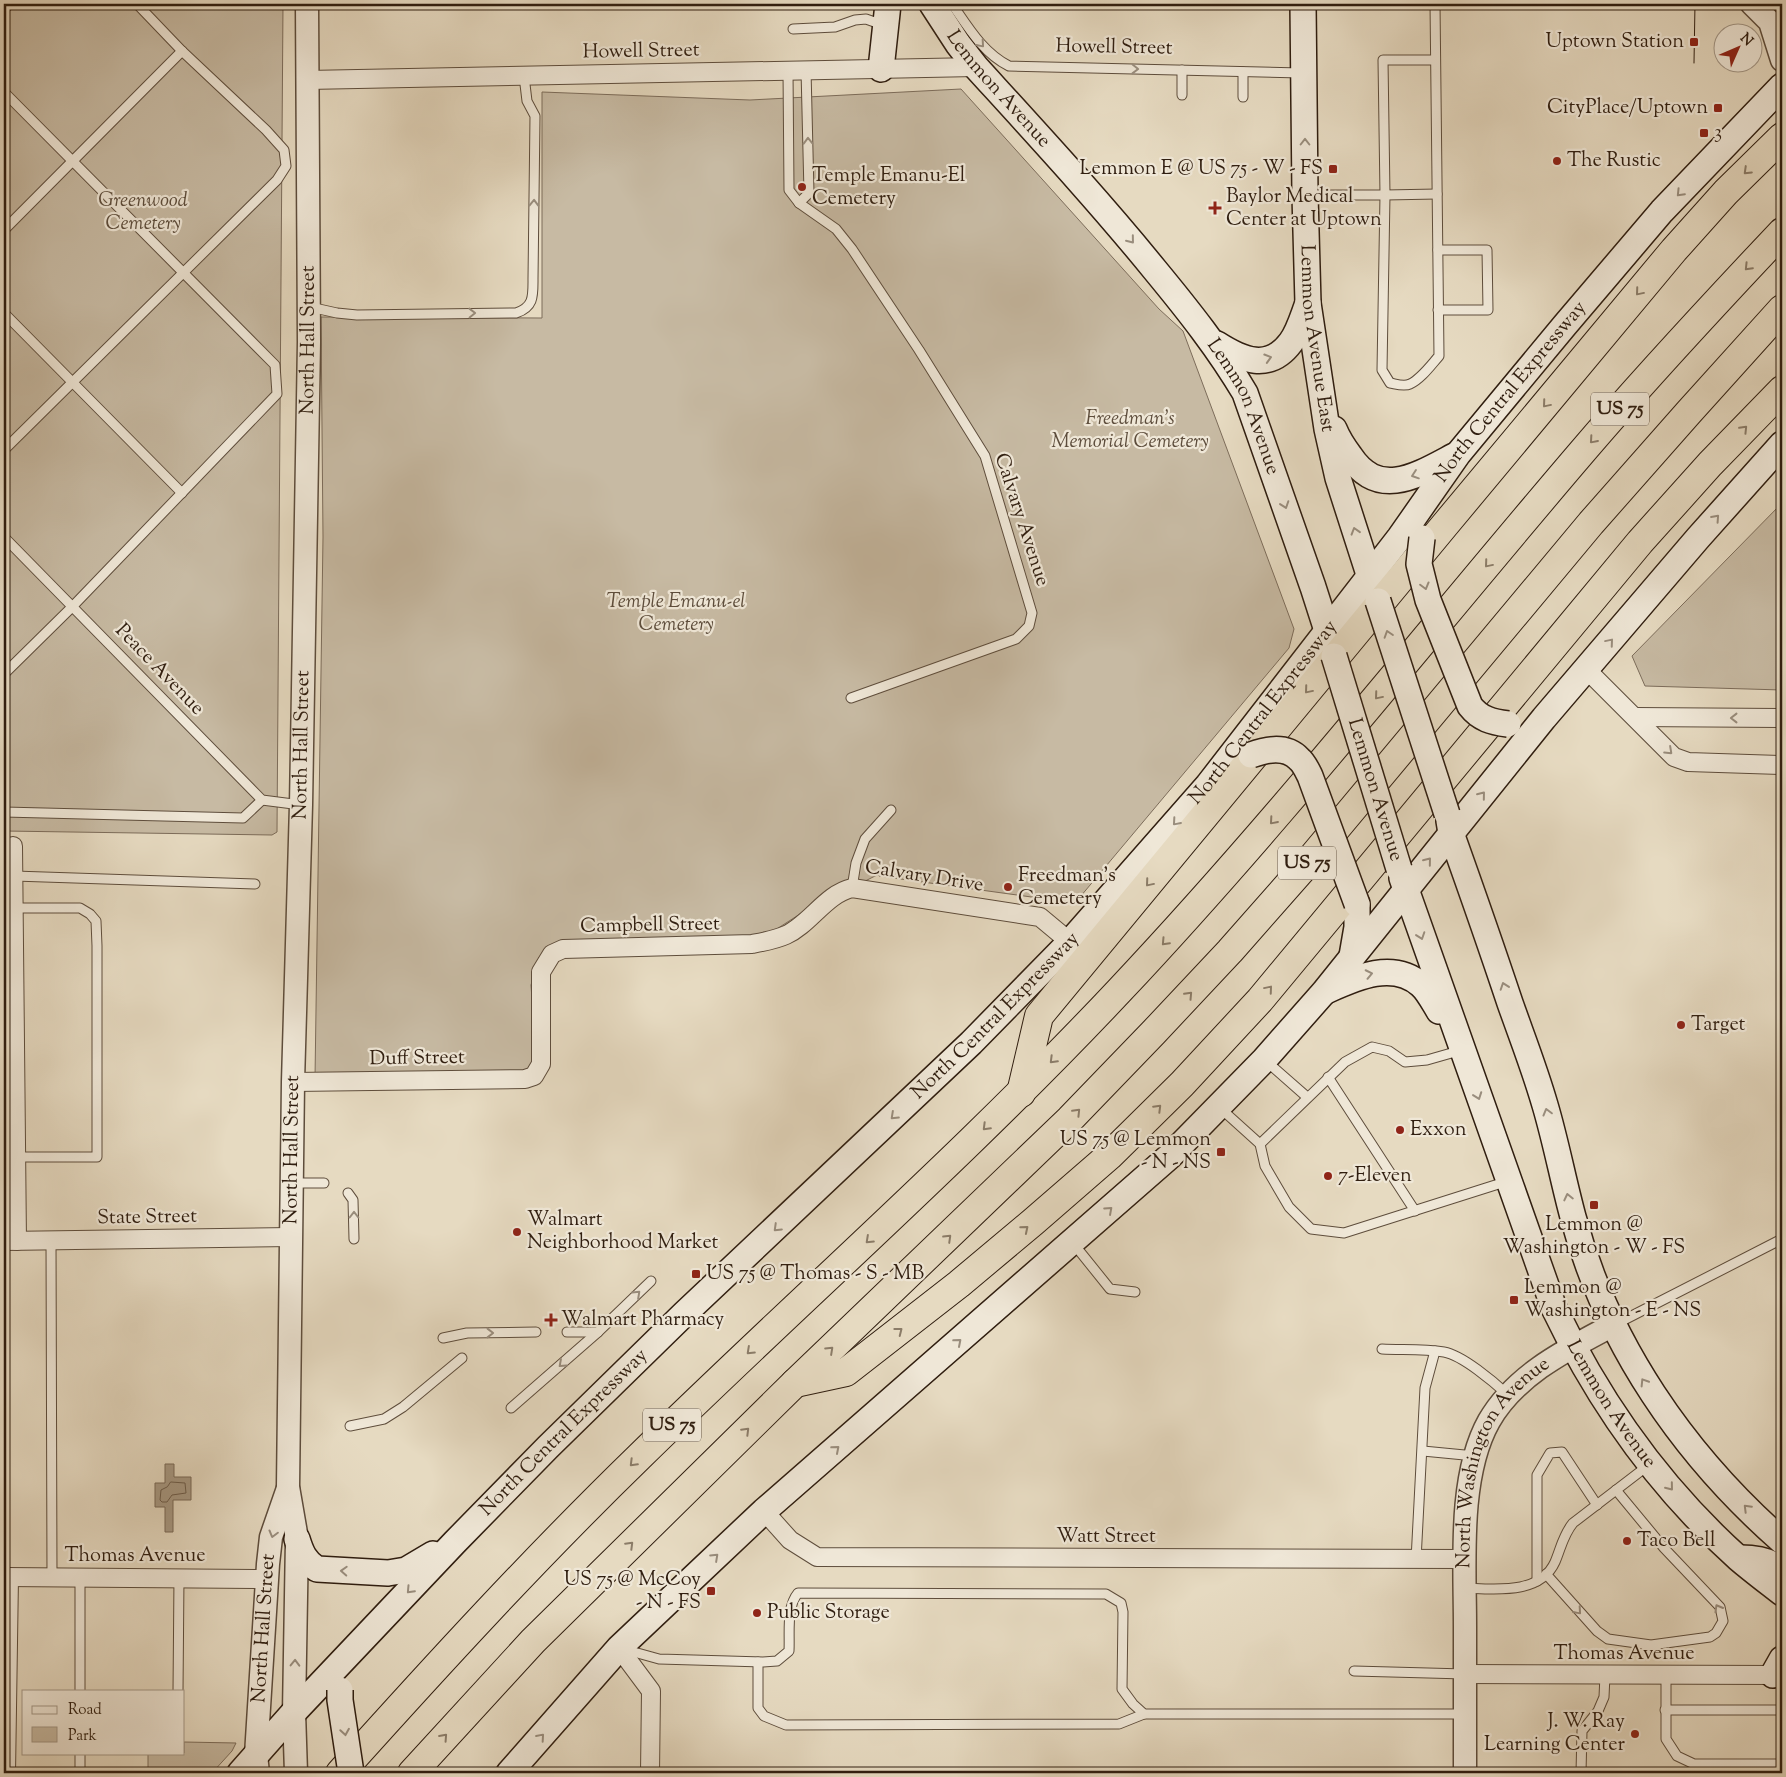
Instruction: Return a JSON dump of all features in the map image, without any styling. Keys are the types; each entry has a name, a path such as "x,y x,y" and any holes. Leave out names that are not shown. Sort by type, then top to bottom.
{"highway":[{"path":"1021,1093 1039,1016 1674,250 1726,192 1782,137"},
{"name":"US 75","path":"340,1773 486,1612 590,1505 1021,1093 1150,958 1250,847 1586,448 1697,322 1782,232"},
{"name":"US 75","path":"412,1773 533,1641 795,1383 1070,1119 1230,951 1310,859 1591,523 1782,309"},
{"path":"795,1383 846,1372 959,1284 1033,1222 1109,1156 1182,1084 1260,1000 1640,542 1710,464 1782,390"}],"main road":[{"name":"Lemmon Avenue","path":"932,4 958,44 976,67 1124,231 1190,313 1246,393 1328,632 1403,879 1554,1308 1590,1376 1650,1464 1679,1499 1739,1558 1782,1594"},
{"name":"Lemmon Avenue East","path":"1303,4 1308,303 1327,429 1338,478 1370,578"},
{"path":"882,69 887,15"},
{"name":"North Central Expressway","path":"240,1773 260,1767 294,1712 548,1446 684,1314 971,1043 1070,942 1208,785 1370,578 1458,454 1565,325 1662,211 1782,86"},
{"path":"1208,338 1240,358 1254,361 1265,360 1276,356 1291,342 1308,303"},
{"path":"1319,382 1336,433 1353,461 1369,476 1387,481 1404,479 1421,474 1458,454"},
{"path":"509,1773 619,1648 764,1510 1170,1156 1264,1060 1324,992 1352,956 1403,879 1449,823 1544,718 1698,538 1782,444"},
{"path":"1458,454 1422,538 1419,564 1428,600 1470,706 1475,714 1490,721 1508,724 1544,718"},
{"name":"Lemmon Avenue","path":"1370,578 1449,823 1545,1104 1573,1218 1591,1270 1614,1325 1630,1359 1676,1428 1703,1462 1782,1541"},
{"path":"1208,785 1251,755 1265,749 1278,749 1300,759 1310,776 1358,904 1357,926 1352,956"},
{"path":"1324,992 1374,972 1394,973 1409,977 1422,985 1460,1045"},
{"path":"297,1539 302,1554 318,1570 388,1573 406,1570 455,1542"},
{"path":"1739,1558 1756,1558 1775,1564 1782,1570"},
{"path":"349,1655 340,1690 340,1700 351,1773"}],"street":[{"name":"North Hall Street","path":"296,1771 294,1712 297,1539 288,1488 293,1082 301,805 308,306 307,4"},
{"path":"1752,4 1776,24 1782,60"},
{"name":"Howell Street","path":"307,80 976,67"},
{"path":"1586,669 1674,757 1688,762 1782,765"},
{"path":"1635,717 1782,718"},
{"path":"10,1241 17,1157 15,908 11,885 14,846"},
{"name":"Calvary Drive","path":"852,888 1040,917 1070,942"},
{"name":"Campbell Street","path":"539,1070 541,1058 542,972 552,954 563,949 752,944 770,941 787,935 842,890 852,888"},
{"name":"Duff Street","path":"293,1082 525,1079 534,1076 539,1070"},
{"name":"State Street","path":"10,1241 291,1237"},
{"name":"North Washington Avenue","path":"1465,1773 1465,1559 1467,1508 1474,1456 1490,1420 1508,1396 1545,1363 1614,1325"},
{"name":"North Hall Street","path":"260,1767 267,1579 271,1536 288,1488"},
{"name":"Watt Street","path":"764,1510 790,1540 817,1558 1465,1559"},
{"path":"6,1773 7,1577"},
{"name":"Thomas Avenue","path":"7,1577 267,1579"},
{"path":"619,1648 651,1691 650,1773"},
{"name":"Thomas Avenue","path":"1465,1674 1605,1675 1779,1669"}],"lane":[{"path":"4,9 10,4"},
{"path":"4,450 277,180 286,166 284,150 137,4"},
{"name":"Howell Street","path":"953,4 988,52 998,61 1009,66 1304,73"},
{"path":"1435,4 1439,356 1422,375 1410,384 1401,385 1390,383 1382,370 1381,358 1384,195 1383,60 1435,60"},
{"path":"793,29 836,27 855,20 887,15"},
{"path":"4,230 182,50"},
{"path":"799,203 809,193 806,70"},
{"path":"1182,70 1182,95"},
{"name":"Calvary Avenue","path":"788,71 789,190 799,203 836,229 852,249 919,350 985,456 1032,614 1029,626 1016,639 852,698"},
{"path":"1242,72 1243,96"},
{"path":"308,306 337,313 357,315 516,314 524,311 532,300 535,116 527,101 524,76"},
{"path":"4,92 276,365 277,394 72,607 4,674"},
{"path":"1305,196 1437,194"},
{"path":"1438,250 1487,250 1488,267 1488,310 1438,310"},
{"path":"4,313 182,493"},
{"name":"Peace Avenue","path":"4,537 262,800"},
{"path":"4,812 243,818 262,800 301,805"},
{"path":"852,888 856,863 865,839 891,810"},
{"path":"11,885 255,884"},
{"path":"15,908 80,908 90,914 96,921 97,946 97,1157 17,1157"},
{"path":"1260,1144 1345,1062 1372,1047 1389,1051 1405,1062 1427,1060 1460,1045"},
{"path":"1264,1060 1307,1097"},
{"path":"1328,1077 1415,1211"},
{"path":"1219,1106 1260,1144 1266,1166 1289,1207 1310,1229 1344,1233 1509,1181"},
{"path":"292,1183 324,1183"},
{"path":"348,1192 354,1200 354,1239"},
{"name":"North Washington Avenue","path":"1614,1325 1782,1238"},
{"path":"51,1240 52,1578"},
{"path":"1072,1242 1110,1289 1135,1292"},
{"path":"511,1408 598,1332 651,1282"},
{"path":"443,1338 468,1333 536,1332"},
{"path":"567,1332 598,1332"},
{"path":"1382,1349 1446,1352 1493,1382 1508,1396"},
{"path":"1416,1560 1425,1388 1435,1351"},
{"path":"350,1426 384,1419 462,1358"},
{"path":"1423,1451 1474,1456"},
{"path":"1537,1580 1538,1474 1550,1453 1562,1452 1596,1505"},
{"path":"1465,1588 1512,1589 1537,1580 1546,1574 1554,1564 1566,1532 1573,1523 1650,1464"},
{"path":"1546,1574 1597,1631 1608,1639 1651,1645 1710,1637 1716,1633 1723,1621 1720,1607 1664,1548 1616,1490"},
{"path":"178,1690 179,1577"},
{"path":"80,1578 80,1690"},
{"path":"619,1648 659,1659 777,1661 789,1651 791,1611 793,1599 798,1594 1106,1594 1121,1603 1123,1612 1122,1689 1132,1704 1144,1714"},
{"path":"758,1662 758,1708 764,1716 786,1725 1119,1724 1144,1714 1464,1714"},
{"path":"1354,1671 1465,1674"},
{"path":"1666,1674 1666,1739 1677,1756 1694,1764 1782,1764"},
{"path":"1581,1773 1582,1731 1598,1711 1604,1697 1605,1675"},
{"path":"1665,1710 1782,1710"},
{"path":"80,1754 80,1773"}],"green space":[{"name":"Greenwood Cemetery","path":"4,4 283,4 277,832 272,835 4,831"},
{"name":"Temple Emanu-el Cemetery","path":"961,89 1159,309 1183,331 1294,629 1289,648 1075,903 879,876 879,874 800,914 772,932 747,937 556,943 539,957 531,985 536,1058 530,1068 523,1072 315,1078 323,537 321,317 542,318 542,92 750,100"},
{"path":"1782,503 1782,690 1645,686 1632,656"},
{"path":"185,1742 236,1743 232,1751 212,1773 148,1773 148,1754 185,1754"}],"water":[{"path":"165,1464 174,1464 174,1477 191,1477 191,1500 173,1500 173,1532 165,1532 165,1507 155,1507 155,1483 165,1483"}],"tram line":[{"path":"1694,63 1695,4"}],"place":[{"name":"Uptown Station","path":"1694,42"},
{"name":"CityPlace/Uptown","path":"1718,108"},
{"name":"3","path":"1704,133"},
{"name":"The Rustic","path":"1557,161"},
{"name":"Lemmon E @ US 75 - W - FS","path":"1333,169"},
{"name":"Temple Emanu-El Cemetery","path":"802,187"},
{"name":"Baylor Medical Center at Uptown","path":"1215,208"},
{"name":"Freedman's Cemetery","path":"1008,887"},
{"name":"Target","path":"1681,1025"},
{"name":"Exxon","path":"1400,1130"},
{"name":"US 75 @ Lemmon - N - NS","path":"1221,1152"},
{"name":"7-Eleven","path":"1328,1176"},
{"name":"Lemmon @ Washington - W - FS","path":"1594,1205"},
{"name":"Walmart Neighborhood Market","path":"517,1232"},
{"name":"US 75 @ Thomas - S - MB","path":"696,1274"},
{"name":"Lemmon @ Washington - E - NS","path":"1514,1300"},
{"name":"Walmart Pharmacy","path":"551,1320"},
{"name":"Taco Bell","path":"1627,1541"},
{"name":"US 75 @ McCoy - N - FS","path":"711,1591"},
{"name":"Public Storage","path":"757,1613"},
{"name":"J. W. Ray Learning Center","path":"1635,1734"}],"park label":[{"name":"Freedman's Memorial Cemetery","path":"1130,430"}]}
